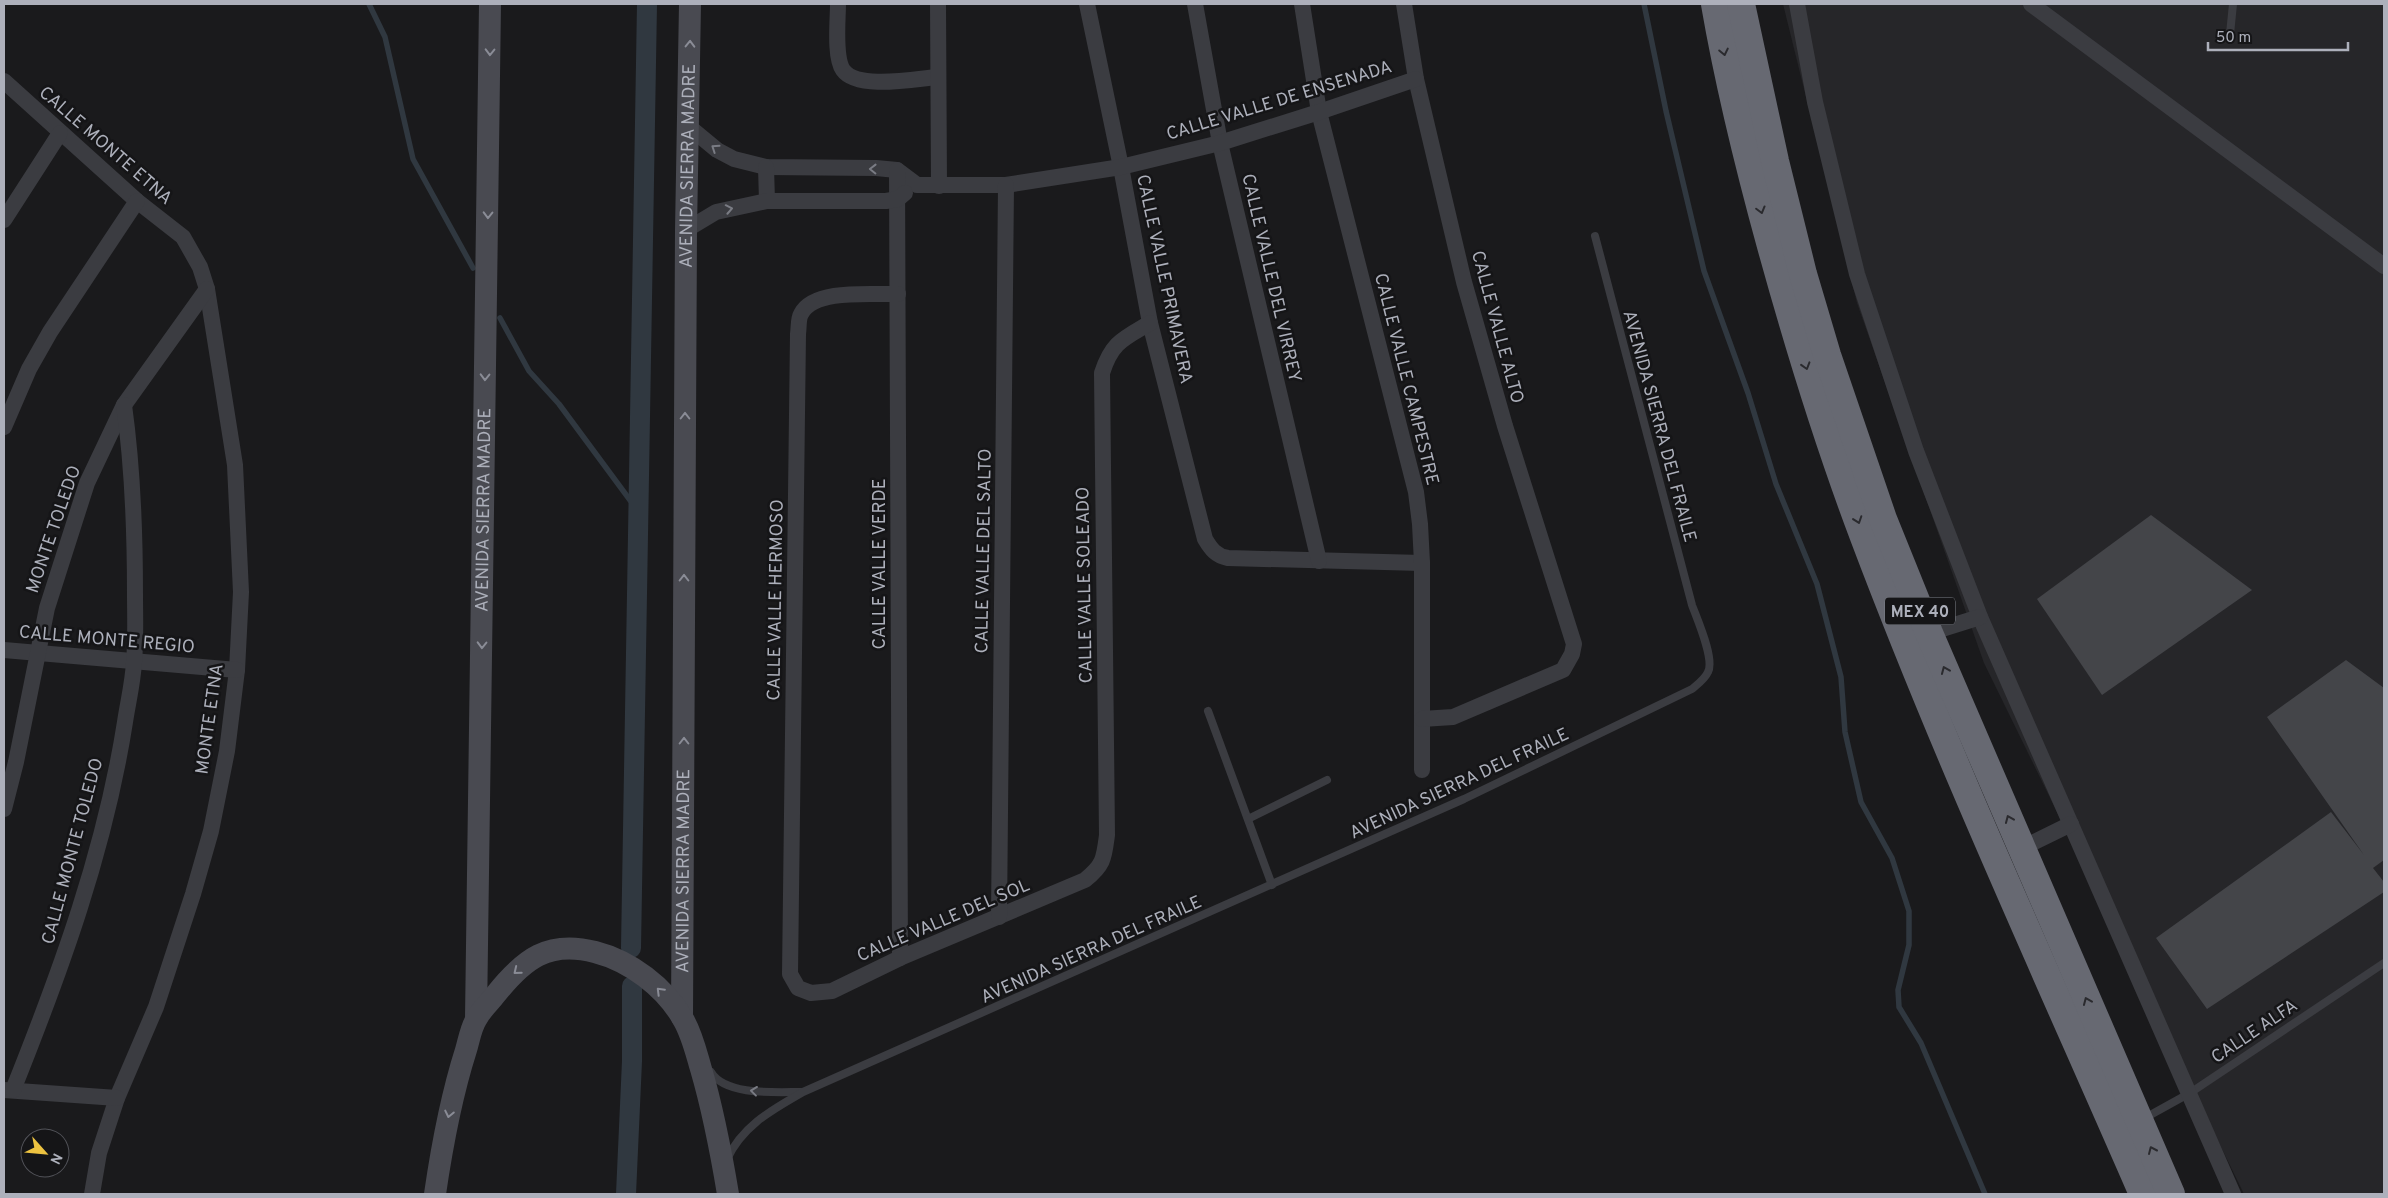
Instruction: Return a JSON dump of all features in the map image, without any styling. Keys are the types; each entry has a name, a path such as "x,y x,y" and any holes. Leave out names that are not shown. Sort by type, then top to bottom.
{"highway":[{"name":"MEX 40","path":"1715,4 1740,125 1783,289 1814,394 1863,535 1984,831 2143,1194"},
{"name":"MEX 40","path":"1741,4 1777,170 1803,274 1824,346 1883,519 1929,633 2171,1194"}],"street":[{"name":"AVENIDA SIERRA MADRE","path":"476,1018 490,4"},
{"name":"AVENIDA SIERRA MADRE","path":"686,1026 686,230 690,4"},
{"path":"838,4 839,54 842,68 850,77 872,82 937,77"},
{"path":"938,4 939,186"},
{"name":"CALLE VALLE PRIMAVERA","path":"1087,4 1121,167 1150,323 1205,539 1211,549 1220,556 1319,561"},
{"name":"CALLE VALLE DEL VIRREY","path":"1195,4 1220,143 1319,561"},
{"name":"CALLE VALLE CAMPESTRE","path":"1302,4 1319,112 1416,492 1422,563 1422,770"},
{"name":"CALLE VALLE ALTO","path":"1404,4 1416,79 1464,282 1505,426 1573,635 1572,654 1563,670 1453,717 1422,720"},
{"path":"1797,4 1815,102 1857,274 1916,451 1980,617 2233,1194"},
{"path":"2031,4 2384,266"},
{"name":"CALLE VALLE DE ENSENADA","path":"917,185 1006,185 1121,167 1220,143 1416,79"},
{"name":"CALLE MONTE ETNA","path":"4,81 60,134 137,201 183,237"},
{"path":"686,230 716,212 767,201 886,201 898,199 917,185 897,170 876,168 766,167 734,160 716,150 688,126"},
{"path":"4,220 60,134"},
{"path":"766,167 767,201"},
{"name":"CALLE VALLE VERDE","path":"897,170 900,958"},
{"name":"CALLE VALLE DEL SALTO","path":"999,917 1006,185"},
{"path":"4,426 29,369 50,332 137,201"},
{"name":"MONTE ETNA","path":"92,1194 99,1153 117,1098 156,1007 193,894 211,831 227,751 237,670 241,592 235,465 224,384 206,289 200,267 183,237"},
{"name":"MONTE TOLEDO","path":"4,809 16,762 36,653 55,579 87,483 124,405 206,289"},
{"name":"CALLE VALLE HERMOSO","path":"798,988 790,974 798,334 800,315 807,306 824,296 898,294"},
{"name":"CALLE VALLE SOLEADO","path":"1100,868 1104,857 1107,835 1102,374 1107,355 1119,342 1150,323"},
{"name":"CALLE MONTE TOLEDO","path":"8,1090 51,994 82,906 109,806 134,662 135,497 124,405"},
{"path":"1319,561 1422,563"},
{"path":"1929,633 1980,617"},
{"name":"CALLE MONTE REGIO","path":"4,650 237,670"},
{"path":"2022,848 2071,824"},
{"name":"CALLE VALLE DEL SOL","path":"798,988 811,993 832,990 900,958 1085,880 1100,868"},
{"path":"435,1194 441,1153 452,1103 476,1018 512,975 538,955 559,948 583,949 616,957 640,972 662,993 686,1026 718,1131 728,1194"},
{"path":"8,1090 117,1098"}],"lane":[{"path":"2230,34 2233,4"},
{"name":"AVENIDA SIERRA DEL FRAILE","path":"724,1168 733,1147 751,1125 765,1114 803,1092 1464,799 1692,689 1709,672 1710,665 1707,650 1692,605 1595,236"},
{"path":"1208,711 1272,885"},
{"path":"1248,819 1327,780"},
{"name":"CALLE ALFA","path":"2139,1121 2190,1093 2384,963"},
{"name":"AVENIDA SIERRA DEL FRAILE","path":"686,1026 715,1079 729,1086 766,1092 803,1092"}],"shaded area":[{"path":"1783,4 2384,4 2384,1194 2244,1194 1984,663 1857,303"}],"building":[{"path":"2151,515 2252,590 2102,695 2037,599"},
{"path":"2346,660 2384,688 2384,860 2373,868 2384,882 2384,892 2207,1009 2156,938 2331,812 2364,855 2267,717"}],"waterway":[{"path":"369,4 385,37 413,159 473,268"},
{"path":"631,948 647,4"},
{"path":"1644,4 1666,111 1704,271 1748,393 1776,484 1817,584 1841,677 1845,732 1861,802 1892,858 1909,911 1909,945 1898,990 1899,1007 1921,1043 1985,1194"},
{"path":"500,318 529,371 559,404 638,511"},
{"path":"626,1194 632,1061 632,986"}]}
